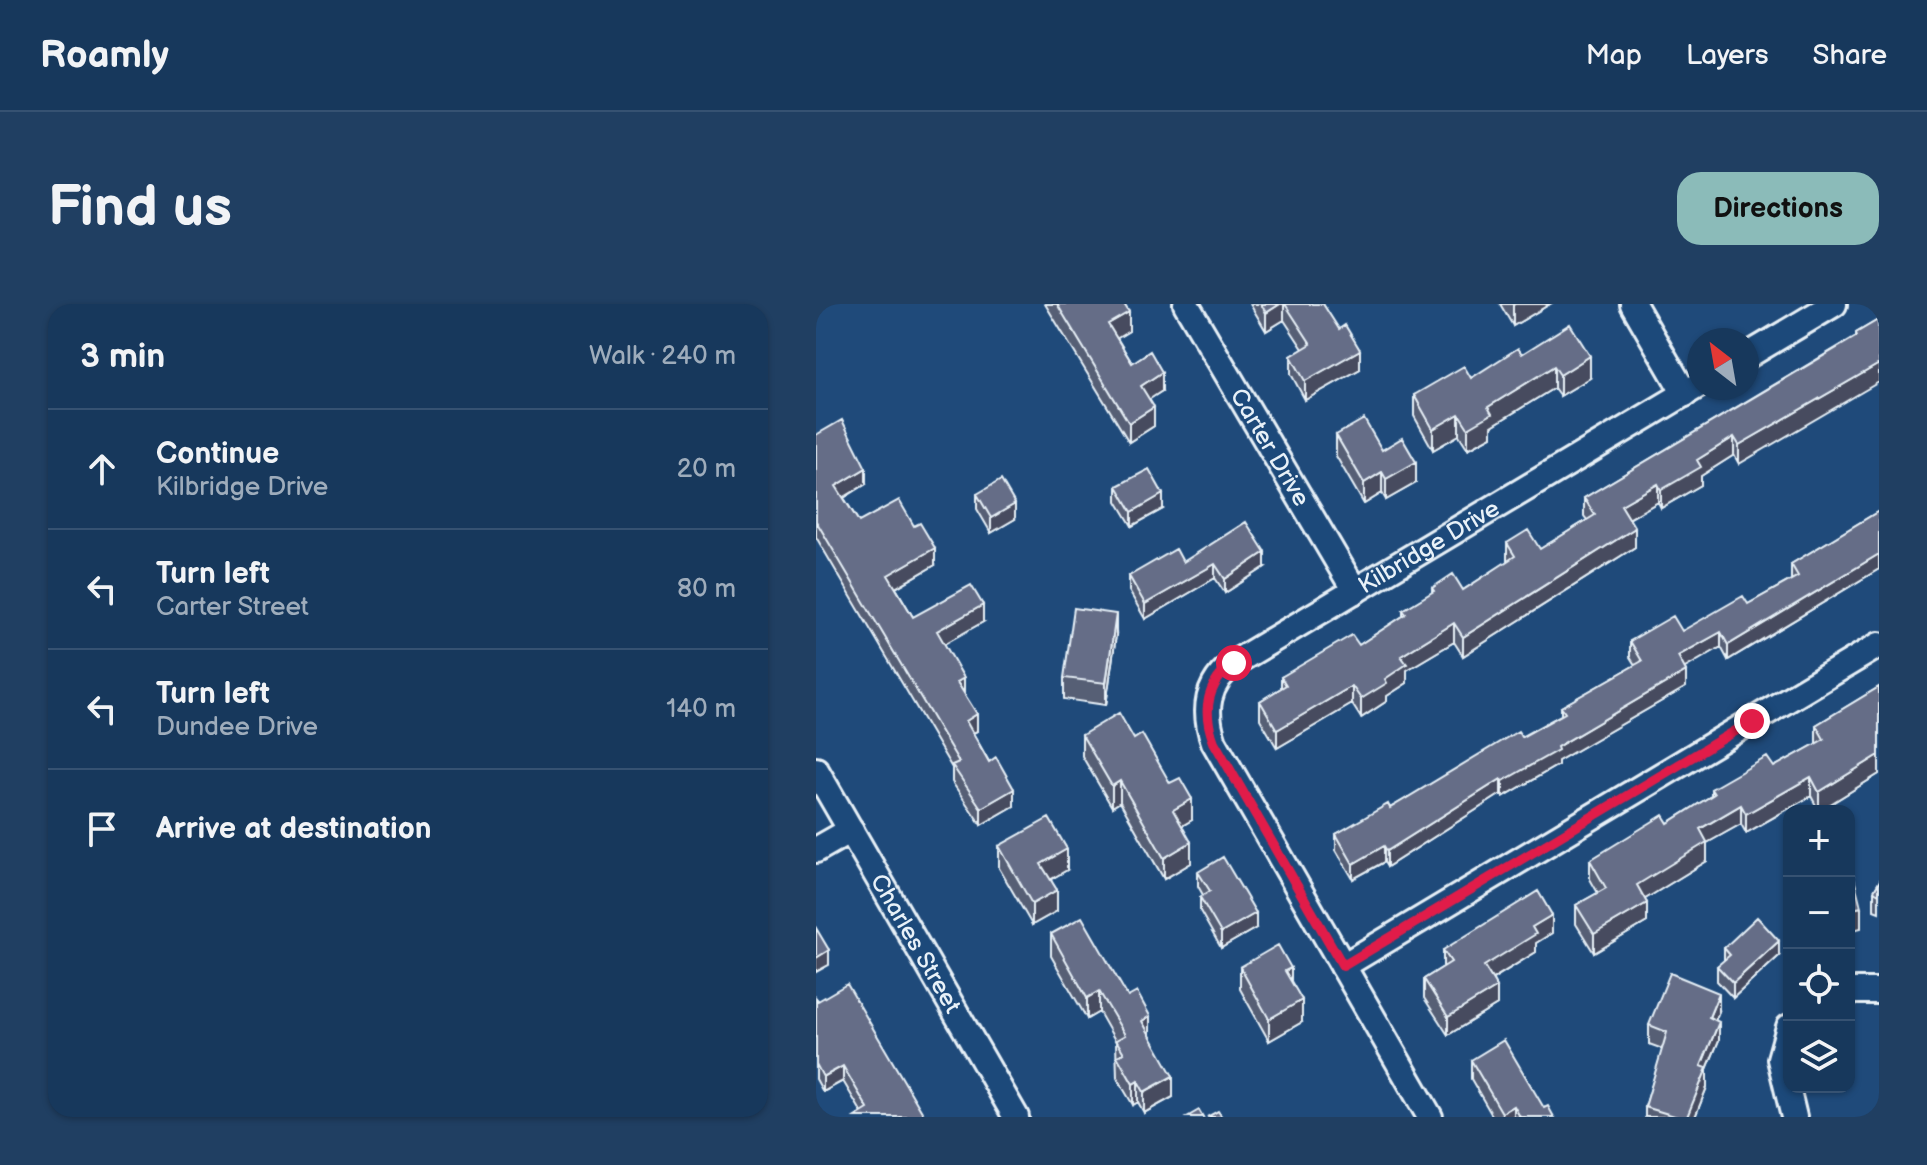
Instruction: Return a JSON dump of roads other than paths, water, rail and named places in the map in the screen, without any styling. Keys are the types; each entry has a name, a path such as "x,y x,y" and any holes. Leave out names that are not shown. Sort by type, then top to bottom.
{"street":[{"name":"Carter Drive","path":"1186,304 1355,591"},
{"path":"1633,304 1687,382"},
{"path":"1759,349 1830,306"},
{"name":"Kilbridge Drive","path":"1430,1117 1214,742 1206,708 1209,695 1234,663 1687,392"},
{"path":"1343,966 1879,645"},
{"name":"Charles Street","path":"816,770 1016,1117"},
{"path":"816,850 851,830"},
{"path":"1855,991 1879,991"},
{"path":"1783,1048 1780,1059 1783,1071"},
{"path":"1788,1093 1794,1117"}]}
